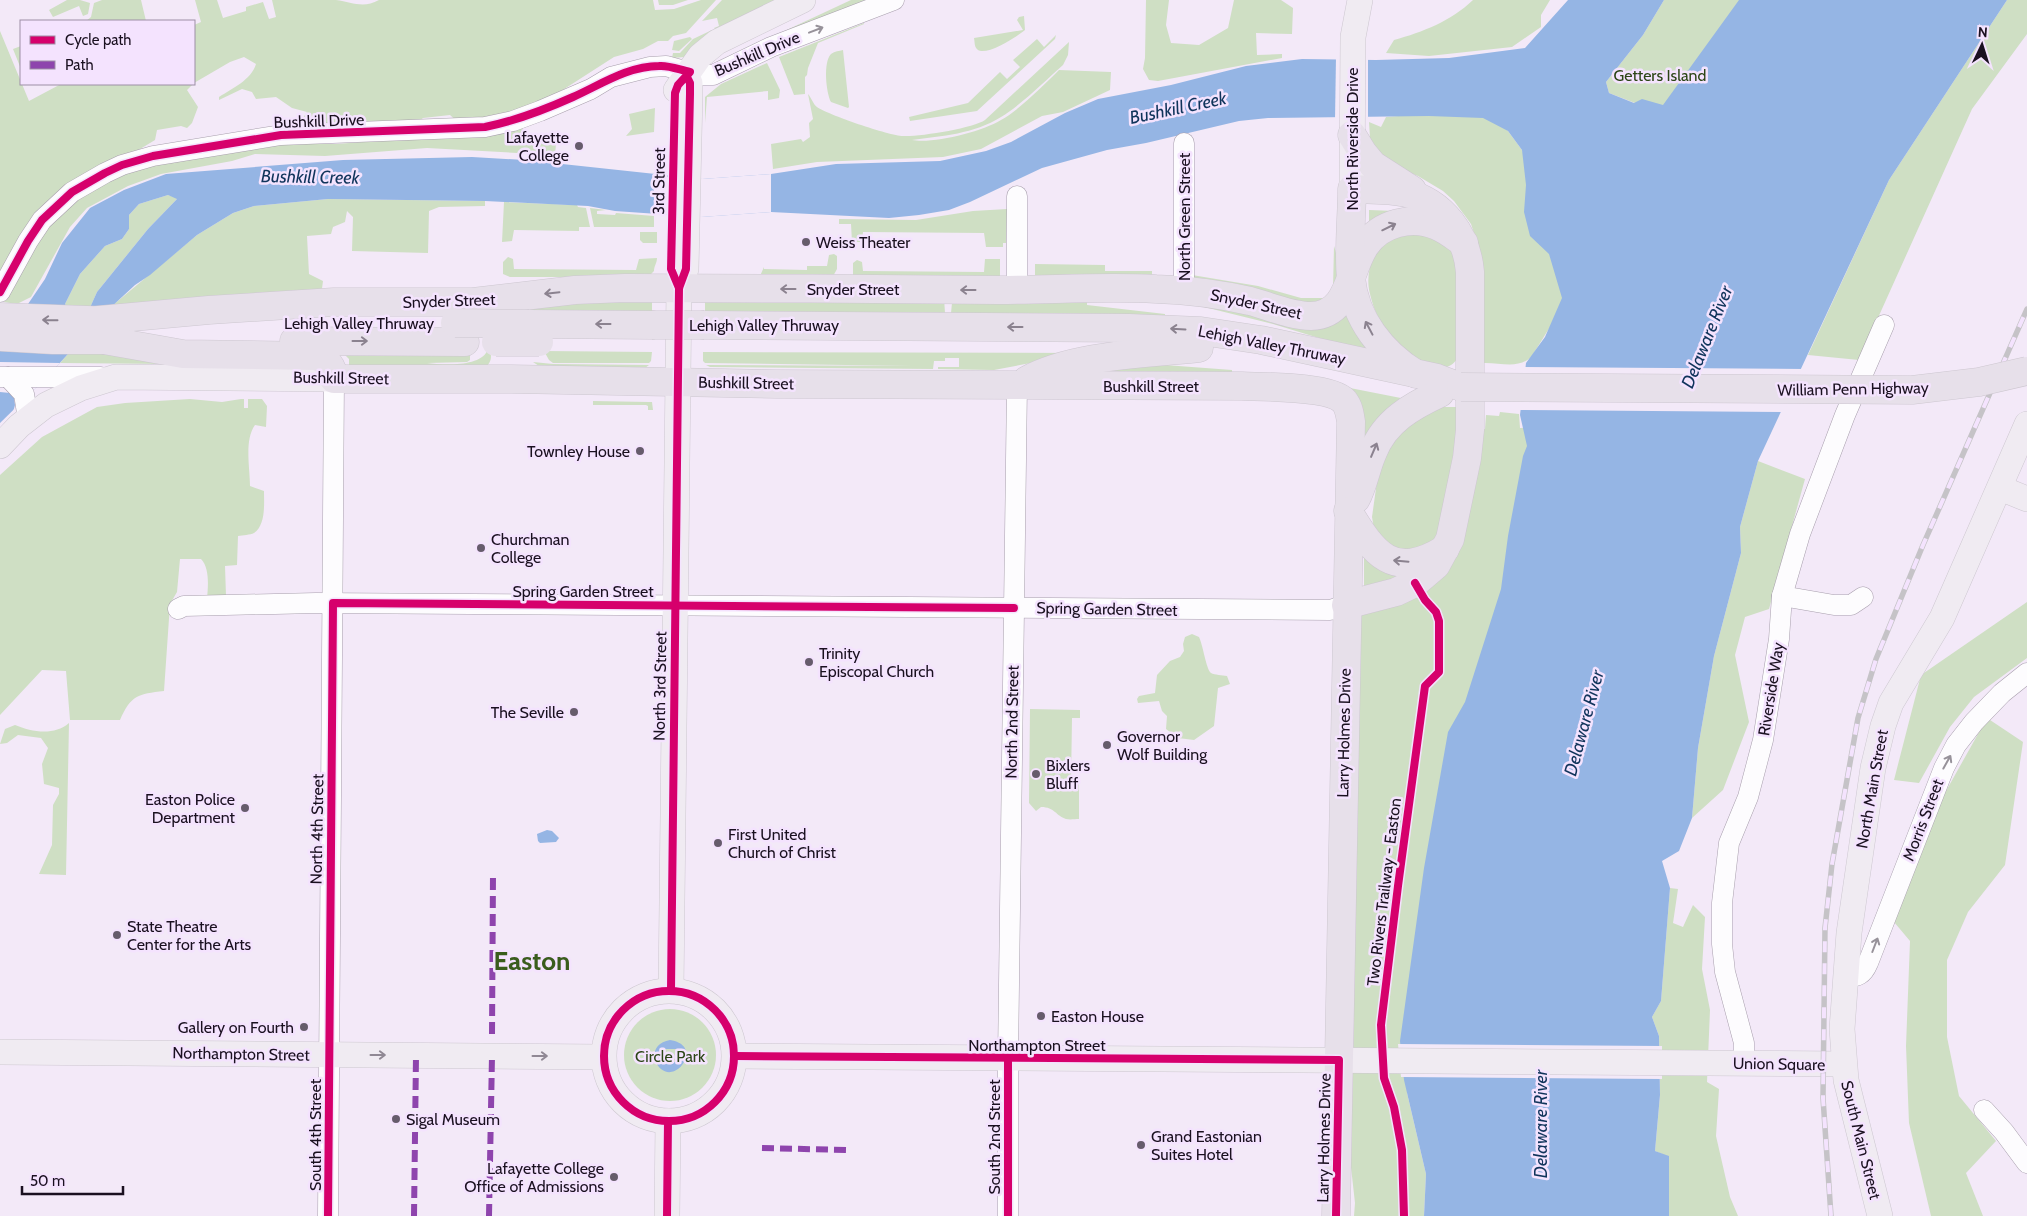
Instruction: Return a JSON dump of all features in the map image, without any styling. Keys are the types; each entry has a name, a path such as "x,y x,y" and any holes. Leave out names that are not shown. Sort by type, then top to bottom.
{"highway":[{"path":"1352,128 1363,153 1373,165 1383,173 1403,183 1420,199"},
{"path":"1346,605 1396,592 1415,583 1436,565 1446,548 1453,528 1467,458 1470,423 1470,272 1464,243 1446,217 1434,206 1420,199 1399,192 1352,189"},
{"name":"North Riverside Drive","path":"1351,279 1352,189"},
{"name":"Snyder Street","path":"95,333 209,310 334,302 459,303 592,289 1061,290 1107,288 1184,291 1232,297 1297,314 1316,315 1328,312 1345,295 1360,255 1370,240 1382,230 1396,224 1412,221 1426,222 1445,230 1464,243"},
{"path":"1351,279 1359,306 1372,334 1391,356 1416,374"},
{"path":"1061,290 1171,308 1220,319 1312,351"},
{"path":"487,301 486,314 514,364 511,380"},
{"name":"Lehigh Valley Thruway","path":"0,317 95,333"},
{"name":"Lehigh Valley Thruway","path":"0,337 95,333 704,334 1178,329 1241,336 1437,378 1451,390"},
{"path":"95,333 184,354 316,356 324,359 330,365 334,379"},
{"name":"Lehigh Valley Thruway","path":"704,334 1199,348 1257,357 1406,389 1678,390"},
{"path":"1017,385 1045,370 1074,364 1113,357 1199,348"},
{"name":"William Penn Highway","path":"1678,390 1922,390 1979,382 2027,371"},
{"name":"Bushkill Street","path":"334,379 1272,387 1328,392 1344,401"},
{"path":"1446,548 1433,556 1418,561 1404,562 1391,560 1379,554 1370,544 1348,511 1357,498 1375,447 1389,426 1409,408 1451,390"},
{"name":"Larry Holmes Drive","path":"1336,1216 1350,416 1344,401"}],"main road":[{"name":"3rd Street","path":"678,383 679,288 686,269 680,217 680,178 675,93 678,85 688,75 700,56 717,42 803,0"},
{"name":"North Riverside Drive","path":"1352,189 1354,24 1360,0"},
{"name":"Bushkill Street","path":"116,377 334,379"},
{"path":"0,446 27,408 46,405 69,394 116,377"},
{"name":"North 3rd Street","path":"671,990 678,383"},
{"name":"North Main Street","path":"1844,1064 1842,1029 1845,977 1873,768 1883,726 1896,693 1942,618 2009,483 2027,424"},
{"path":"2009,483 2027,499"},
{"path":"671,990 698,997 710,1004 719,1013 733,1039 735,1056 729,1082 717,1101 698,1115 685,1120 668,1122 652,1119 637,1113 623,1102 606,1072 603,1057 605,1039 612,1024 624,1008 639,998 653,992 671,990"},
{"name":"Northampton Street","path":"0,1052 603,1057"},
{"name":"Northampton Street","path":"735,1056 1372,1060"},
{"name":"Union Square","path":"1372,1060 1844,1064"},
{"name":"South Main Street","path":"1844,1064 1847,1088 1880,1216"},
{"path":"667,1216 668,1122"}],"street":[{"name":"Bushkill Drive","path":"1,288 42,220 72,192 122,165 153,156 261,137 485,127 513,121 540,111 628,72 658,66 688,75 704,76 717,73 771,47 894,0"},
{"name":"North Green Street","path":"1184,143 1184,291"},
{"path":"1017,196 1017,290"},
{"name":"Riverside Way","path":"1744,1064 1744,1043 1725,972 1722,944 1722,895 1729,843 1748,797 1763,740 1779,639 1782,596 1803,525 1845,415 1884,325"},
{"path":"4,377 116,377"},
{"path":"4,377 21,389 27,408"},
{"name":"North 4th Street","path":"329,1055 334,379"},
{"name":"North 2nd Street","path":"1008,1058 1017,385"},
{"path":"1782,596 1834,605 1851,605 1863,597"},
{"name":"Spring Garden Street","path":"178,608 222,604 333,603 1330,610 1346,605"},
{"name":"Morris Street","path":"1845,977 1858,976 1863,972 1868,963 1936,784 1956,746 1987,708 2027,673"},
{"name":"South 4th Street","path":"328,1216 329,1055"},
{"name":"South 2nd Street","path":"1008,1058 1008,1216"},
{"path":"1984,1110 2004,1132 2027,1163"}],"green space":[{"path":"67,0 80,0 90,3 88,14 83,16 79,6 53,17 49,10"},
{"path":"102,0 141,0 146,20 87,20 91,17 94,3"},
{"path":"195,0 217,0 223,18 246,11 246,7 263,2 269,19 276,17 272,0 336,0 368,4 379,0 653,0 655,10 674,9 701,0 716,0 686,33 673,36 668,41 658,41 643,49 614,57 558,93 517,110 459,123 450,115 423,118 415,124 298,125 307,112 292,108 276,97 256,99 252,92 242,89 219,100 219,97 250,75 256,64 244,57 230,62 195,82 195,25 201,22"},
{"path":"658,0 688,0 673,5 659,5"},
{"path":"722,0 778,0 716,30 714,28 719,26 717,18 702,21"},
{"path":"851,0 880,0 737,53"},
{"path":"1146,0 1169,0 1166,25 1171,43 1199,45 1228,28 1234,0 1281,0 1293,8 1292,34 1256,33 1257,55 1282,54 1282,58 1158,81 1149,80 1143,69 1145,58"},
{"path":"1473,0 1550,0 1541,15 1541,27 1512,47 1429,56 1386,53 1394,40 1446,20"},
{"name":"Getters Island","path":"1664,0 1768,0 1677,126 1635,103 1609,93 1606,82 1643,35"},
{"path":"2007,0 2027,0 2027,34 1972,109 1859,360 1808,355 1889,180"},
{"path":"1024,16 1025,30 1016,36 995,48 982,51 976,48 974,38 1023,30 1017,20 1019,17"},
{"path":"864,23 818,43 805,77 805,94 794,95 779,57"},
{"path":"712,30 715,31 685,57 672,58 673,53 680,53 693,39"},
{"path":"0,31 20,79 20,85 22,85 29,101 59,85 192,85 187,90 198,107 192,123 187,128 181,126 157,130 155,140 107,169 0,270"},
{"path":"1056,35 1055,39 977,111 910,121 909,117 968,103 1000,72 1007,79 1020,67 1013,60 1037,39 1044,47"},
{"path":"690,37 692,39 679,51 672,50 674,41"},
{"path":"1069,42 1068,55 1063,65 1025,99 1001,117 969,131 912,140 944,139 982,129 1001,120 1016,110 1059,70 1111,72 1110,90 1063,112 1042,116 981,149 943,157 817,162 773,169 771,144 801,139 803,142 810,137 809,123 813,119 808,94 816,106 823,110 872,129 903,136 946,131 970,126 985,120"},
{"path":"20,46 20,66 13,49"},
{"path":"843,50 848,108 831,102 827,85 826,70 828,58 831,54"},
{"path":"767,63 780,90 779,98 768,100 768,91 707,97 705,123 705,97 721,84"},
{"path":"655,108 654,132 626,136 632,129 629,114"},
{"path":"1483,109 1508,131 1522,150 1574,288 1532,356 1521,363 1515,364 1482,363 1480,251 1471,224 1454,201 1443,191 1418,176 1392,166 1373,148 1370,138 1369,122 1381,127 1386,117"},
{"path":"520,122 527,137 537,133 542,144 556,144 555,155 427,148 325,156 255,154 232,161 161,174 128,186 87,208 70,227 31,297 17,304 4,302 8,288 42,232 90,187 149,164 282,143 336,144 362,142"},
{"path":"168,195 178,198 148,229 97,292 88,312 72,314 65,304 80,274 105,246 122,239 129,229 129,215 139,204"},
{"path":"328,199 485,201 485,206 439,207 429,211 428,253 352,251 353,217 347,211 345,222 333,227 331,234 307,236 309,274 323,281 321,296 113,305 197,235 233,213 254,206"},
{"path":"504,202 577,205 578,207 586,208 590,227 579,227 579,231 514,230 512,241 502,242"},
{"path":"590,208 606,210 597,211 597,214 615,215 616,213 654,216 654,227 594,227"},
{"path":"1007,209 1006,243 1003,243 1003,247 986,247 984,233 863,232 862,242 852,242 851,224 839,224 839,219 916,220 973,211"},
{"path":"1369,210 1395,211 1369,229"},
{"path":"1406,228 1448,245 1458,266 1463,351 1455,362 1446,367 1429,364 1418,359 1399,345 1384,327 1373,305 1368,280 1378,242"},
{"path":"640,232 657,232 657,243 643,243 640,240"},
{"path":"1334,246 1337,258 1337,272 1332,297 1308,304 1193,283 1192,275 1258,286 1301,298 1327,298 1333,289"},
{"path":"834,254 837,256 837,269 832,278 760,276 764,267 764,269 807,270 807,266 827,266 829,255"},
{"path":"508,257 513,259 514,269 636,270 639,259 657,258 654,271 648,277 510,277 503,274 503,262"},
{"path":"985,259 1000,259 1000,277 853,278 853,263 857,260 862,262 863,271 984,272"},
{"path":"1035,264 1105,265 1105,271 1152,271 1152,280 1035,280"},
{"path":"944,298 945,313 951,313 952,303 1068,299 1087,302 1087,305 1165,314 1165,317 705,316 705,299"},
{"path":"1201,299 1346,308 1375,352 1355,349 1273,324 1200,306"},
{"path":"652,300 652,315 526,315 526,309 575,301"},
{"path":"470,351 470,360 467,362 427,363 460,364 477,360 487,351 490,351 491,359 487,366 349,366 349,359 343,353"},
{"path":"544,351 652,352 649,363 553,363"},
{"path":"703,352 1083,353 994,370 938,369 938,367 959,367 959,358 945,358 945,361 934,361 933,369 710,367 706,365 914,366 705,363 703,361"},
{"path":"69,353 107,353 169,364 60,363"},
{"path":"533,362 649,365 645,368 539,366"},
{"path":"1128,365 1165,365 1232,370 1232,372 1084,371"},
{"path":"1350,388 1411,400 1367,450 1353,400 1356,393"},
{"path":"190,399 222,402 244,399 244,408 248,408 248,399 262,399 267,406 266,427 255,425 250,438 248,454 250,486 264,491 261,525 254,533 238,536 237,565 225,566 226,596 207,599 208,578 204,563 201,559 180,559 177,592 170,604 164,691 136,697 128,705 120,720 70,720 66,671 42,670 0,715 0,475 42,437 97,407 125,403"},
{"path":"593,401 652,402 653,410 648,410 646,405 593,405"},
{"path":"1443,407 1463,407 1443,533 1415,557 1380,540 1374,529 1372,517 1379,467 1399,432 1429,412"},
{"path":"1500,412 1519,414 1520,428 1546,427 1407,1093 1426,1174 1424,1216 1354,1216 1355,1203 1339,1060 1362,600 1429,572 1470,430 1485,429 1486,415 1499,416"},
{"path":"1758,461 1805,479 1769,609 1745,617 1735,655 1749,722 1723,790 1692,818 1698,748 1714,656 1741,553 1740,527"},
{"path":"1364,555 1404,578 1364,587"},
{"path":"2027,602 2027,658 1974,697 1950,727 1919,783 1894,780 1921,675"},
{"path":"1192,634 1199,637 1209,671 1217,675 1227,676 1230,684 1218,688 1214,726 1194,740 1178,738 1166,729 1167,716 1162,711 1159,701 1138,703 1137,699 1139,696 1155,693 1157,675 1170,661 1180,657 1184,651 1185,637"},
{"path":"1030,709 1080,710 1080,718 1072,718 1071,782 1079,782 1079,819 1066,819 1046,807 1041,807 1036,811 1029,803"},
{"path":"1987,718 2023,742 2005,865 1968,912 1947,960 1947,1037 1959,1096 1996,1141 1966,1173 1983,1216 1931,1216 1909,1123 1906,1046 1910,941 1889,916 1923,832"},
{"path":"69,723 66,875 39,874 52,845 53,805 59,794 59,788 44,784 42,764 48,748 41,738 18,735 7,743 0,744 5,729 15,725 36,731 50,731 57,730"},
{"path":"1670,888 1678,889 1673,923 1683,927 1693,905 1705,917 1702,969 1710,1010 1707,1082 1719,1089 1716,1136 1730,1197 1738,1216 1669,1216 1669,1157 1655,1151 1660,1095 1659,1036 1652,1017 1661,1001"},
{"name":"Circle Park","path":"670,1009 688,1012 703,1022 713,1037 716,1055 713,1073 703,1088 688,1098 670,1101 652,1098 637,1088 627,1073 624,1055 627,1037 637,1022 652,1012"}],"water":[{"path":"1568,0 1664,0 1643,35 1606,82 1609,93 1634,103 1642,99 1663,105 1739,0 2007,0 1889,180 1758,461 1740,527 1741,553 1714,656 1698,748 1692,818 1679,851 1662,861 1670,888 1661,1001 1652,1017 1659,1036 1660,1095 1655,1151 1669,1156 1669,1216 1424,1216 1426,1174 1404,1080 1400,1041 1424,868 1448,732 1465,702 1501,589 1508,536 1523,456 1527,446 1520,415 1526,363 1545,337 1562,298 1549,254 1530,236 1524,212 1526,185 1522,150 1508,131 1483,118 1429,116 1268,118 1239,121 1146,143 1107,150 1042,168 949,210 889,218 771,212 701,217 615,211 588,206 485,201 328,199 254,206 233,213 197,235 150,275 135,285 109,309 47,377 0,423 0,332 26,307 45,279 62,243 90,208 124,190 166,174 343,160 472,157 525,160 702,179 771,174 836,164 940,161 986,151 1011,142 1065,113 1098,99 1171,85 1246,66 1302,59 1376,60 1449,58 1525,48","holes":["168,195 177,199 148,229 97,292 88,312 72,314 65,304 80,274 105,246 122,239 129,229 129,215 139,204"]},
{"path":"547,830 552,831 559,838 556,842 540,843 538,841 537,834"},
{"path":"670,1040 681,1044 686,1051 686,1058 675,1071 668,1072 660,1068 654,1058 658,1046","holes":["663,1049 676,1049 676,1062 663,1062"]}],"pier":[{"path":"1336,57 1368,57 1368,120 1335,120"},
{"path":"771,174 771,212 701,217 654,214 654,176 702,179"},
{"path":"0,362 60,363 13,412 14,398 10,393 0,392"},
{"path":"1523,367 1804,369 1784,412 1518,410"},
{"path":"1398,1044 1662,1046 1662,1079 1401,1077"}],"railway":[{"path":"1831,1216 1823,1098 1825,928 1832,864 1858,718 1876,659 1923,545 2027,309"}],"marked path":[{"path":"492,1034 493,873"},
{"path":"414,1216 416,1056"},
{"path":"489,1216 492,1056"},
{"path":"762,1148 847,1150"}],"cycle path":[{"path":"0,292 28,241 42,220 72,192 122,165 153,156 281,135 485,127 540,111 636,69 663,66 690,72 678,85 675,93 671,269 679,288"},
{"path":"671,990 679,288 686,269 690,94 690,83 687,77"},
{"name":"Two Rivers Trailway - Easton","path":"1404,1216 1402,1150 1394,1107 1384,1078 1381,1025 1425,686 1439,672 1439,621 1436,612 1425,600 1415,583"},
{"path":"328,1216 333,603 1014,608"},
{"path":"669,991 682,992 694,996 715,1010 729,1031 733,1043 734,1056 733,1069 729,1081 715,1102 694,1116 682,1120 669,1121 656,1120 644,1116 623,1102 609,1081 605,1069 604,1056 605,1043 609,1031 623,1010 644,996 656,992 669,991"},
{"path":"735,1056 1339,1060 1336,1216"},
{"path":"1008,1059 1008,1216"},
{"path":"667,1216 668,1121"}],"place":[{"name":"Lafayette College","path":"579,146"},
{"name":"Weiss Theater","path":"806,242"},
{"name":"Townley House","path":"640,451"},
{"name":"Churchman College","path":"481,548"},
{"name":"Trinity Episcopal Church","path":"809,662"},
{"name":"The Seville","path":"574,712"},
{"name":"Governor Wolf Building","path":"1107,745"},
{"name":"Bixlers Bluff","path":"1036,774"},
{"name":"Easton Police Department","path":"245,808"},
{"name":"First United Church of Christ","path":"718,843"},
{"name":"State Theatre Center for the Arts","path":"117,935"},
{"name":"Easton House","path":"1041,1016"},
{"name":"Gallery on Fourth","path":"304,1027"},
{"name":"Sigal Museum","path":"396,1119"},
{"name":"Grand Eastonian Suites Hotel","path":"1141,1145"},
{"name":"Lafayette College Office of Admissions","path":"614,1177"}],"district":[{"name":"Easton","path":"532,961"}],"water label":[{"name":"Bushkill Creek","path":"1178,108"},
{"name":"Bushkill Creek","path":"310,177"},
{"name":"Delaware River","path":"1707,337"},
{"name":"Delaware River","path":"1584,723"},
{"name":"Delaware River","path":"1541,1124"}]}
